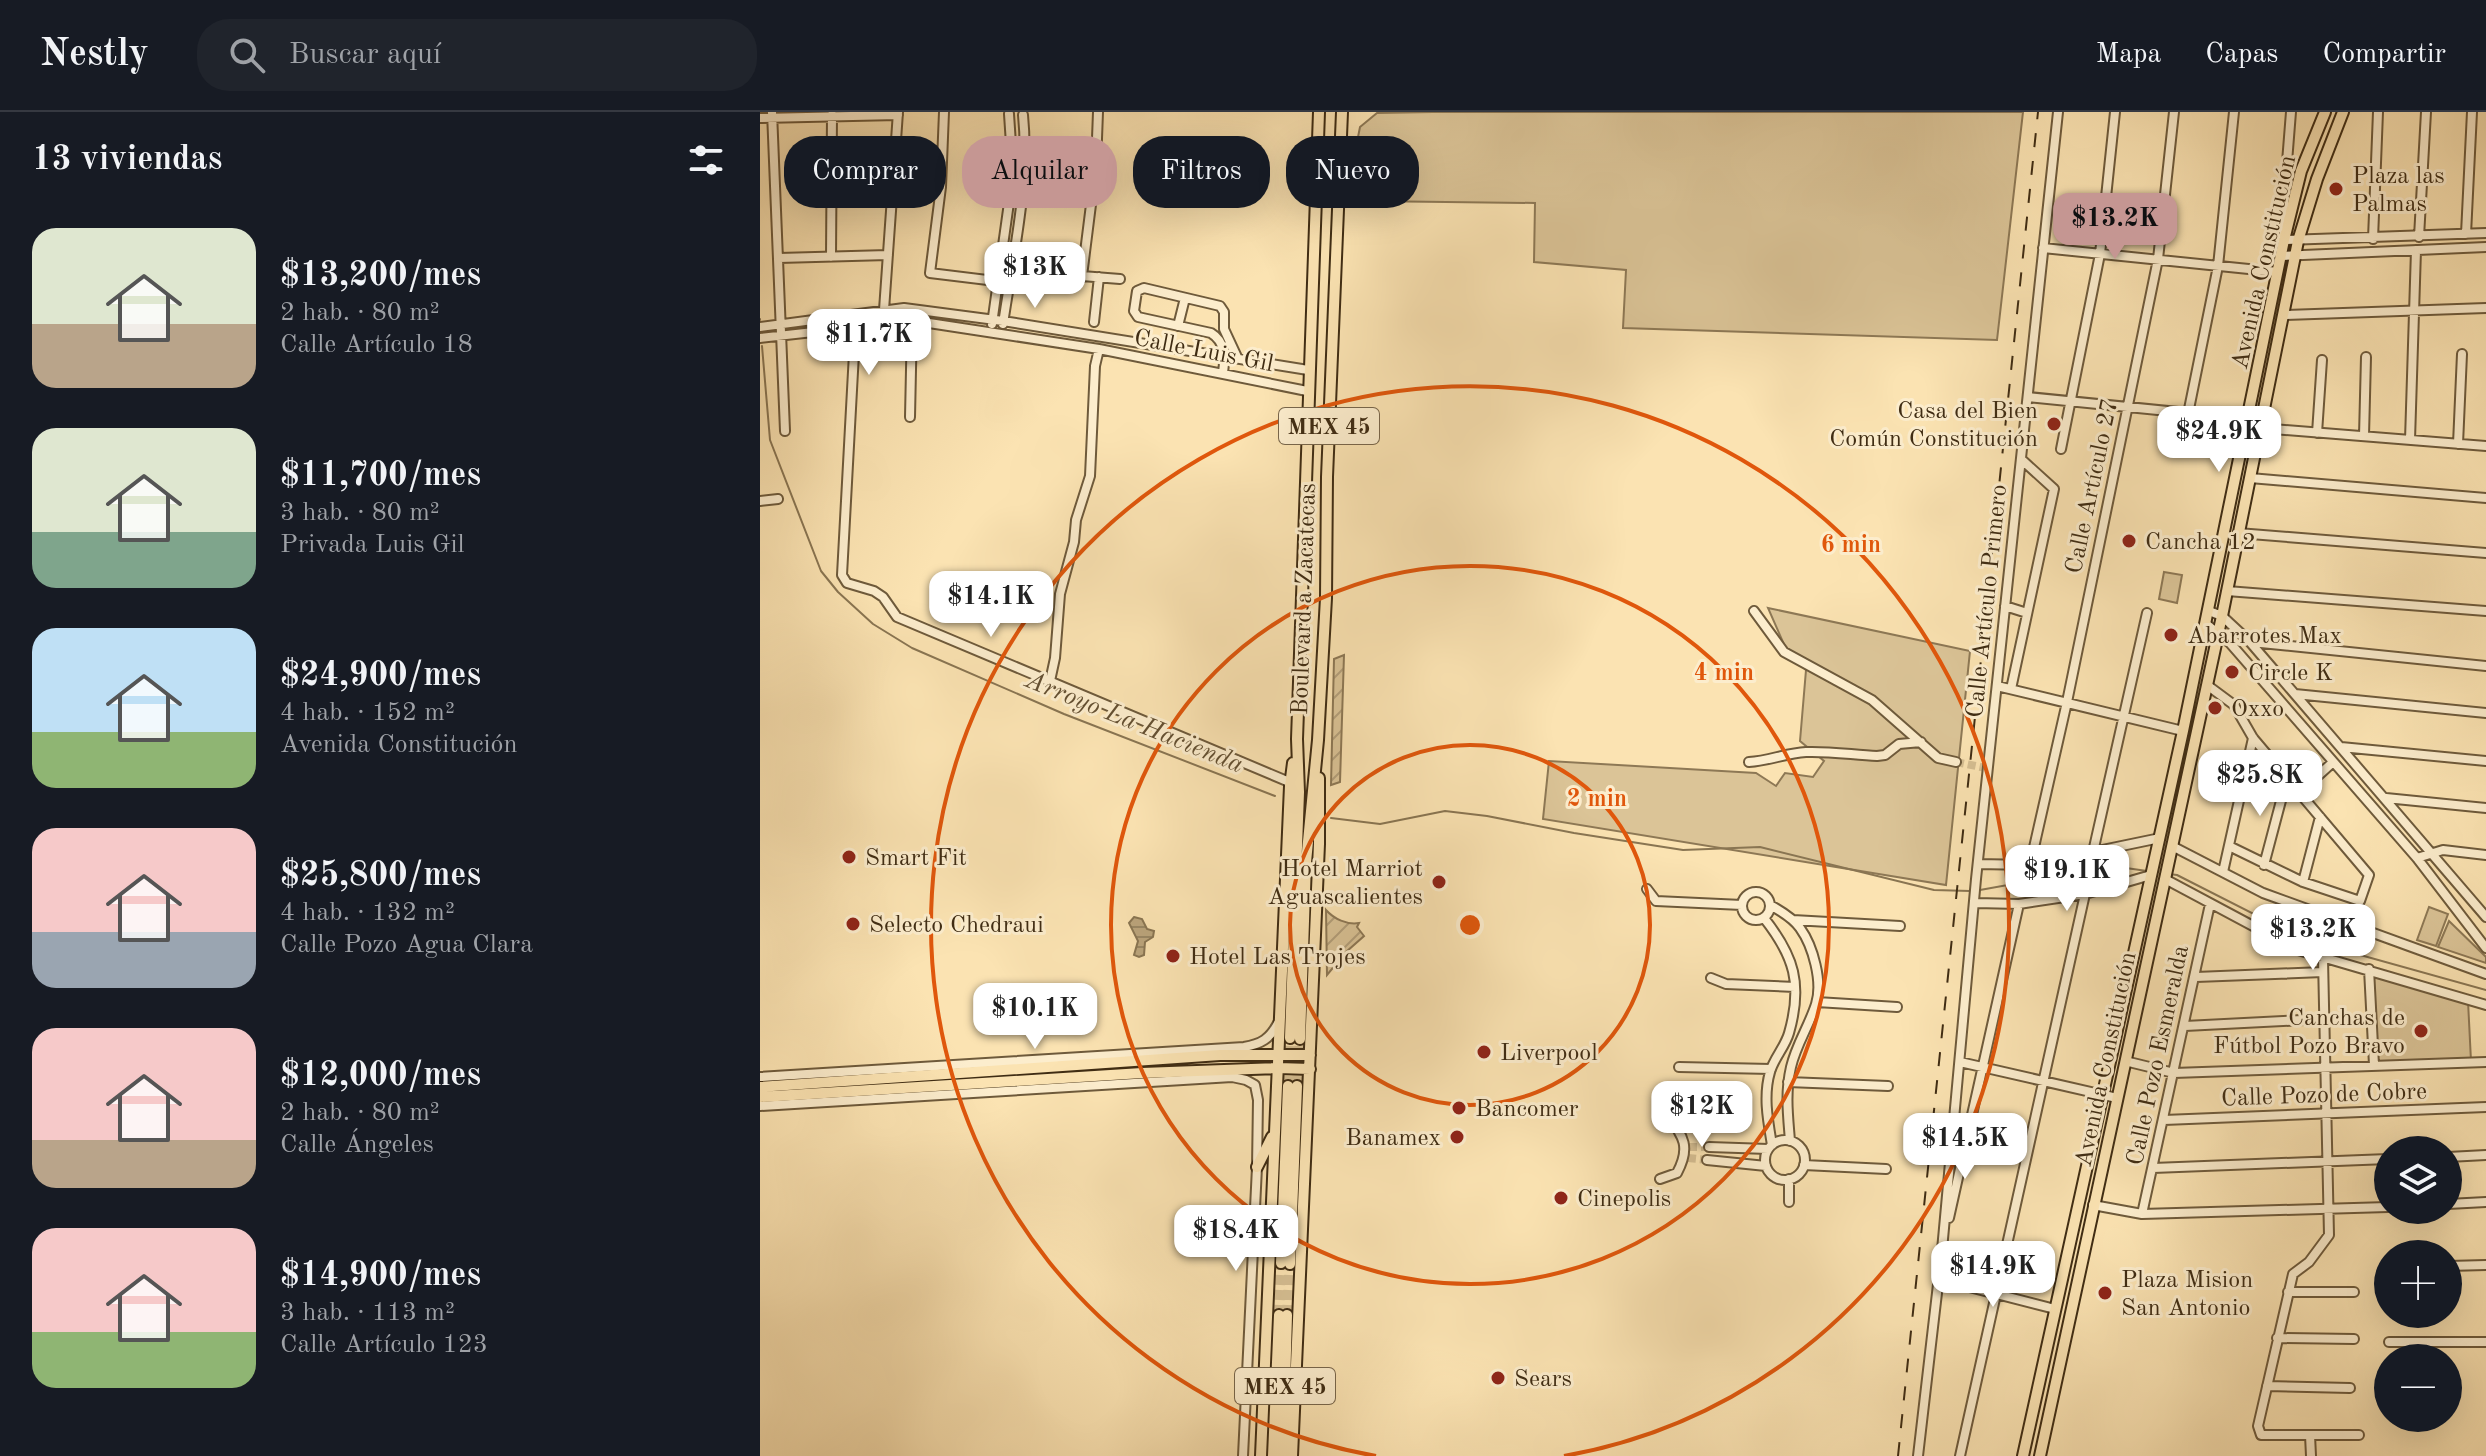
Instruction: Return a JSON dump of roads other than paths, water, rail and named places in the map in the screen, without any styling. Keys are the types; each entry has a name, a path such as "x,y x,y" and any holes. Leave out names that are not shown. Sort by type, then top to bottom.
{"main road":[{"name":"Boulevard a Zacatecas","path":"1319,112 1295,784 1295,1038 1306,862 1318,740 1342,112"},
{"name":"Avenida Constitución","path":"2023,1456 2209,611 2284,240 2301,171 2325,112"},
{"name":"Avenida Constitución","path":"2040,1456 2222,616 2298,241 2343,112"},
{"path":"1292,1456 1319,844 1318,740"},
{"path":"1261,1456 1274,1132 1295,784"},
{"path":"1207,1050 1220,1055"},
{"path":"1109,1063 1118,1055"},
{"path":"760,1087 1220,1055 1310,1055"},
{"path":"760,1097 1142,1073 1310,1069"},
{"path":"1142,1073 1164,1081"},
{"path":"818,1094 841,1086 890,1083 909,1076 916,1080 953,1085"},
{"path":"1020,1090 1035,1080"},
{"path":"1286,1264 1293,1086"},
{"path":"1257,1167 1274,1132"},
{"name":"MEX 45","path":"1273,1456 1283,1315 1283,1456"}],"street":[{"path":"944,112 941,187 930,273 1066,288 1075,285 1082,276 1096,165 1098,112"},
{"name":"Calle Artículo Primero","path":"1942,1250 1987,768 2058,112"},
{"path":"2061,449 2100,254 2115,112"},
{"name":"Calle Artículo 27","path":"2030,865 2067,702 2158,259 2174,112"},
{"path":"2188,414 2218,266 2234,112"},
{"path":"2291,112 2284,240 2486,233"},
{"path":"2373,239 2378,112"},
{"path":"2419,237 2426,112"},
{"path":"2466,234 2472,112"},
{"path":"760,118 772,114 898,113 896,136"},
{"path":"990,331 1013,174 1008,113 1025,114 1021,205 1001,333"},
{"path":"772,114 785,431"},
{"path":"832,115 832,136"},
{"path":"831,208 831,257"},
{"path":"884,310 891,208"},
{"path":"2281,256 2486,247"},
{"path":"2043,248 2278,272"},
{"path":"2410,440 2416,250"},
{"path":"779,258 888,255"},
{"path":"1082,276 1120,279"},
{"path":"1094,322 1099,277"},
{"path":"1223,373 1226,355 1218,337 1138,317 1134,311 1137,291 1144,288 1220,306 1224,312 1224,329 1237,357"},
{"path":"1178,326 1185,298"},
{"name":"Calle Luis Gil","path":"760,327 904,308 992,319 1308,370"},
{"path":"2284,315 2486,308"},
{"path":"856,316 842,575 847,583 883,597 897,617 1295,784"},
{"path":"910,417 912,322"},
{"name":"Calle Luis Gil","path":"760,338 912,322 1099,349 1307,391"},
{"path":"1050,681 1060,594 1074,542 1076,520 1090,476 1095,366 1099,349"},
{"path":"2458,444 2462,354"},
{"path":"2364,436 2366,357"},
{"path":"2317,433 2322,360"},
{"path":"2028,397 2248,419"},
{"path":"2261,428 2486,446"},
{"path":"2011,689 2054,489 2021,459"},
{"path":"2250,478 2486,498"},
{"path":"760,501 778,499"},
{"path":"2238,533 2486,553"},
{"path":"2227,591 2486,611"},
{"path":"2005,606 2027,613"},
{"path":"1754,611 1784,652 1872,700 1938,758 1956,762"},
{"path":"2209,611 2222,616 2250,642 2486,917"},
{"path":"2093,852 2147,613"},
{"path":"2206,624 2218,631 2417,858 2486,948"},
{"path":"2250,642 2486,666"},
{"path":"2207,685 2234,705 2253,738 2369,875 2360,901 2303,882 2229,846"},
{"path":"1997,686 2183,731"},
{"path":"2295,694 2486,713"},
{"path":"2223,872 2253,738"},
{"path":"1749,762 1767,762 1792,753 1808,752 1877,756 1885,755 1899,744 1921,742"},
{"path":"2341,747 2486,761"},
{"path":"2300,792 2332,763"},
{"path":"2264,865 2287,778"},
{"path":"2386,798 2486,808"},
{"path":"2303,882 2320,817"},
{"path":"1978,864 2030,865 2160,838"},
{"path":"2171,849 2263,893 2486,974"},
{"path":"2417,858 2432,851 2486,855"},
{"path":"1976,899 2019,904 2085,894 2152,873"},
{"path":"2165,878 2275,940 2323,959 2369,969 2486,1005"},
{"path":"1647,889 1656,901 1742,905"},
{"path":"1764,918 1755,920 1747,917 1742,905 1746,896 1759,892 1767,897 1770,905 1800,928 1813,956 1817,981 1817,1002 1800,1039 1788,1082 1786,1099 1790,1141"},
{"path":"1960,1456 2085,894"},
{"path":"1918,1456 1942,1250 2019,904"},
{"name":"Calle Pozo Esmeralda","path":"2142,1214 2210,904"},
{"path":"1764,918 1770,905"},
{"path":"1764,918 1783,943 1791,961 1795,987 1789,1035 1771,1069 1767,1089 1770,1147 1766,1166"},
{"path":"1793,920 1900,926"},
{"path":"2323,959 2330,1227 2328,1239 2309,1262 2293,1274 2258,1426 2261,1435 2359,1435"},
{"path":"2369,969 2374,1065"},
{"path":"2196,977 2323,972"},
{"path":"1711,978 1726,984 1795,987"},
{"path":"1817,1002 1897,1007"},
{"path":"760,1077 1256,1045 1271,1037 1280,1019"},
{"path":"2185,1026 2323,1019"},
{"path":"1789,1035 1800,1039"},
{"path":"2125,1061 2174,1073 2486,1062"},
{"path":"1960,1062 2117,1098"},
{"path":"1679,1067 1771,1069"},
{"path":"760,1106 1232,1077 1246,1080 1257,1089 1257,1167 1243,1456"},
{"path":"1788,1082 1888,1086"},
{"name":"Calle Pozo de Cobre","path":"2164,1120 2486,1107"},
{"path":"1664,1178 1677,1173 1687,1158 1688,1147 1665,1111"},
{"path":"1707,1160 1766,1166 1775,1177 1789,1179 1801,1172 1804,1165 1800,1148 1790,1141 1783,1140 1770,1147 1709,1147"},
{"path":"2462,1156 2486,1155"},
{"path":"2153,1168 2374,1159"},
{"path":"1804,1165 1886,1169"},
{"path":"1789,1179 1789,1202"},
{"path":"2462,1203 2486,1202"},
{"path":"2093,1205 2142,1214 2374,1207"},
{"path":"2462,1266 2486,1265"},
{"path":"1938,1279 2055,1309"},
{"path":"2288,1292 2354,1292"},
{"path":"2277,1338 2354,1339"},
{"path":"2389,1342 2486,1342"},
{"path":"2267,1386 2350,1388"},
{"path":"2310,1435 2311,1456"}],"waterway":[{"name":"Arroyo La Hacienda","path":"762,346 770,440 821,571 838,592 873,624 912,648 1064,714 1275,796"},
{"name":"Arroyo La Hacienda","path":"1331,818 1380,824 1445,811 1683,850 1760,847 1934,890 1970,891"},
{"name":"Arroyo La Hacienda","path":"1980,890 2112,866 2147,871"},
{"name":"Arroyo La Hacienda","path":"2169,874 2177,875 2303,939 2486,990"}],"tunnel":[{"path":"1956,762 1986,768"},
{"path":"1288,1086 1290,1038"},
{"path":"1297,1086 1300,1039"},
{"path":"1689,1147 1709,1147"},
{"path":"1688,1158 1707,1160"},
{"path":"1279,1315 1281,1263"},
{"path":"1287,1315 1290,1264"}],"railway":[{"path":"1898,1456 2038,112"}],"place":[{"name":"Plaza las Palmas","path":"2336,189"},
{"name":"Casa del Bien Común Constitución","path":"2054,424"},
{"name":"Cancha 12","path":"2129,541"},
{"name":"Abarrotes Max","path":"2171,635"},
{"name":"Circle K","path":"2232,672"},
{"name":"Oxxo","path":"2215,708"},
{"name":"Smart Fit","path":"849,857"},
{"name":"Hotel Marriot Aguascalientes","path":"1439,882"},
{"name":"Selecto Chedraui","path":"853,924"},
{"name":"Hotel Las Trojes","path":"1173,956"},
{"name":"Canchas de Fútbol Pozo Bravo","path":"2421,1031"},
{"name":"Liverpool","path":"1484,1052"},
{"name":"Bancomer","path":"1459,1108"},
{"name":"Banamex","path":"1457,1137"},
{"name":"Cinepolis","path":"1561,1198"},
{"name":"Plaza Mision San Antonio","path":"2105,1293"},
{"name":"Sears","path":"1498,1378"}]}
